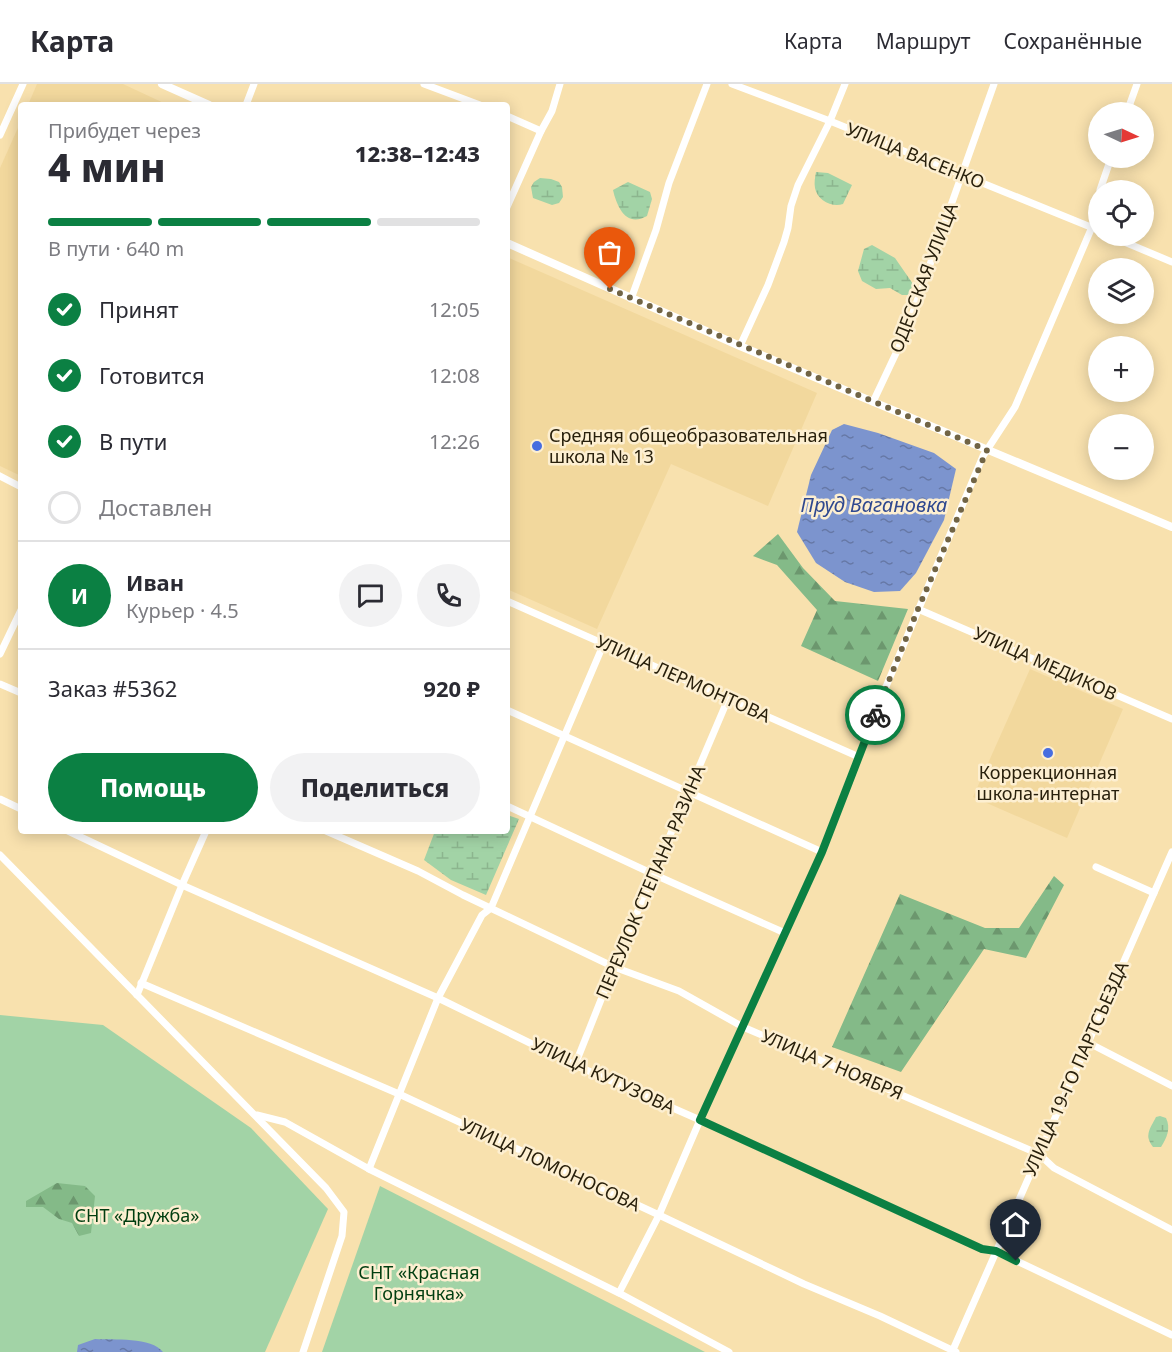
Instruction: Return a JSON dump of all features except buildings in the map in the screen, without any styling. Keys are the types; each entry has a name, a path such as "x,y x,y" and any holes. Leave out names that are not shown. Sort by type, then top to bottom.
{"street":[{"path":"0,135 23,84"},
{"path":"162,84 202,102"},
{"path":"247,102 254,84"},
{"path":"424,84 472,102"},
{"path":"510,200 552,111 560,84"},
{"path":"631,299 656,230 669,183 707,84"},
{"name":"УЛИЦА ВАСЕНКО","path":"732,84 830,121 1088,226"},
{"path":"740,345 768,285 784,242 798,185 830,121 845,84"},
{"name":"ОДЕССКАЯ УЛИЦА","path":"873,402 906,333 994,84"},
{"path":"1131,102 1137,84"},
{"path":"510,117 541,131"},
{"path":"510,244 631,299 1172,527"},
{"path":"619,1293 659,1215 822,852 918,609 987,450 1015,407 1088,245"},
{"path":"1134,246 1172,262"},
{"path":"0,476 18,485"},
{"name":"УЛИЦА ЛЕРМОНТОВА","path":"510,602 858,757"},
{"name":"УЛИЦА МЕДИКОВ","path":"918,609 1172,720"},
{"path":"0,654 18,616"},
{"path":"369,1169 438,998 482,915 491,908 604,643"},
{"path":"0,684 18,692"},
{"name":"ПЕРЕУЛОК СТЕПАНА РАЗИНА","path":"575,1065 614,967 728,699"},
{"path":"510,711 822,852"},
{"path":"0,799 18,808"},
{"path":"510,807 785,933"},
{"name":"УЛИЦА КУТУЗОВА","path":"74,834 182,885 438,998 575,1065 982,1249 996,1251 1172,1335"},
{"path":"137,995 205,834"},
{"name":"УЛИЦА 7 НОЯБРЯ","path":"333,834 418,871 614,967 679,991 743,1027 1039,1154 1054,1168 1172,1230"},
{"name":"УЛИЦА 19-ГО ПАРТСЪЕЗДА","path":"953,1351 1172,852"},
{"path":"0,855 255,1114 326,1188 344,1212 342,1236 303,1352"},
{"path":"1096,867 1154,893"},
{"name":"УЛИЦА ЛОМОНОСОВА","path":"141,983 399,1094 804,1284 880,1316 953,1351"},
{"path":"1088,1042 1172,1086"},
{"path":"255,1114 285,1122 369,1169 619,1293 729,1352"}],"shaded area":[{"path":"37,84 123,84 162,102 29,102"},
{"path":"18,128 18,475 0,466 0,168"},
{"path":"510,258 817,393 768,506 671,464 597,629 510,590"},
{"name":"Коррекционная школа-интернат","path":"1030,669 1123,709 1067,838 973,797"}],"green space":[{"path":"816,172 828,173 852,185 843,204 830,204 819,196 815,186"},
{"path":"540,178 559,182 563,197 559,203 552,205 533,198 531,187"},
{"path":"628,182 650,192 652,199 647,216 640,219 628,218 620,209 613,190"},
{"path":"872,245 895,258 913,284 909,295 902,295 890,288 876,289 862,281 858,271 864,249"},
{"path":"778,534 803,568 835,601 908,609 878,681 801,646 817,610 777,565 753,556"},
{"path":"510,816 519,819 486,895 451,880 424,860 434,834 510,834"},
{"path":"1054,876 1064,885 1026,958 984,949 901,1072 832,1047 900,894 985,928 1019,928"},
{"name":"СНТ «Дружба»","path":"0,1015 103,1025 251,1128 328,1209 265,1352 0,1352"},
{"path":"1156,1117 1166,1118 1168,1133 1161,1147 1153,1147 1149,1139 1149,1132"},
{"path":"57,1183 85,1186 95,1196 91,1233 79,1236 72,1223 59,1219 43,1207 26,1207 26,1201"},
{"name":"СНТ «Красная Горнячка»","path":"380,1186 705,1352 322,1352"}],"water":[{"name":"Пруд Вагановка","path":"844,424 878,433 934,453 956,469 944,520 916,573 900,591 874,592 845,582 816,563 797,532 811,475 832,430"},
{"path":"95,1339 141,1342 158,1347 163,1352 77,1352 78,1345"}],"way so far":[{"path":"610,289 987,450 875,715"}],"place":[{"name":"Средняя общеобразовательная школа № 13","path":"537,446"},
{"name":"Коррекционная школа-интернат","path":"1048,753"}],"route":[{"path":"875,715 822,852 700,1120 982,1249 996,1251 1016,1261"}]}
